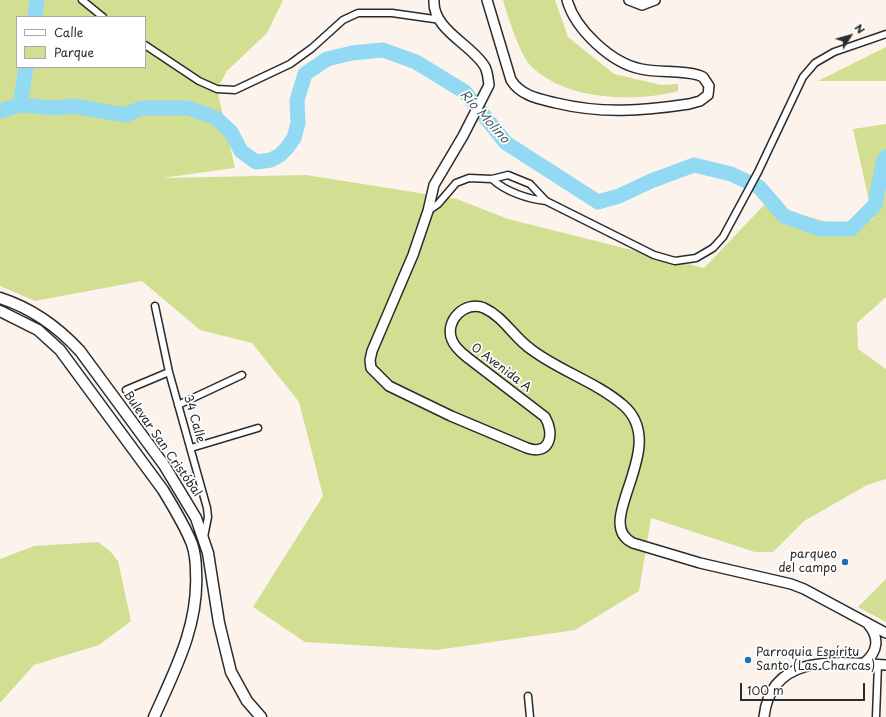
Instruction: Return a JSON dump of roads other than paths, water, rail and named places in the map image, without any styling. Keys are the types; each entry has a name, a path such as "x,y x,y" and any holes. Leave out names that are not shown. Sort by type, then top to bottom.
{"main road":[{"name":"Bulevar San Cristóbal","path":"0,298 12,302 44,320 69,339 80,351 168,471 189,504 204,537 219,623 231,672 248,701 260,717"},
{"path":"0,312 38,330 60,350 163,490 176,511 192,545 197,582 193,621 186,644 154,717"},
{"path":"248,701 251,706 252,717"}],"street":[{"path":"82,0 102,16"},
{"name":"0 Avenida A","path":"434,0 435,9 449,32 485,67 489,85 434,184 428,211 413,255 372,351 370,360 371,368 376,375 389,386 451,416 532,450 543,448 547,444 551,433 551,428 545,417 459,351 452,340 450,328 452,321 461,311 472,306 478,306 489,311 532,351 621,404 636,421 640,435 638,452 620,516 620,530 625,538 633,543 700,563 791,584 804,589 886,633"},
{"path":"487,0 511,80 519,90 535,98 578,108 617,112 689,104 700,101 708,95 709,86 703,78 698,75 642,69 625,64 616,58 600,46 578,21 567,0"},
{"path":"629,0 642,5 655,0"},
{"path":"146,47 199,81 217,89 235,90 290,64 312,48 343,20 358,13 392,13 441,20"},
{"path":"492,178 499,186 525,196 546,201 654,255 675,261 696,258 713,248 723,237 758,172 803,77 815,63 834,52 886,34"},
{"path":"428,211 438,204 456,183 469,178 492,178 508,175 530,184 546,201"},
{"name":"34 Calle","path":"156,306 169,372 207,508 208,517 204,537"},
{"path":"126,390 169,372"},
{"path":"178,405 242,375"},
{"path":"190,448 258,428"},
{"path":"864,663 874,652 877,642 867,623"},
{"path":"764,717 768,696 781,679 789,672 812,666 864,663 883,665 876,717"},
{"path":"528,696 530,717"}],"waterway":[{"path":"35,16 37,0"},
{"name":"Río Molino","path":"0,111 20,105 57,108 73,106 125,115 142,108 188,108 216,118 231,132 241,151 256,162 271,160 280,155 294,138 298,123 297,100 305,74 327,59 352,53 383,50 416,62 465,92 506,143 598,202 619,196 651,181 694,165 731,174 759,187 784,216 819,229 851,229 875,205 883,162 886,157"},
{"path":"20,105 26,68"}],"place":[{"name":"parqueo del campo","path":"845,562"},
{"name":"Parroquia Espíritu Santo (Las Charcas)","path":"748,660"}]}
